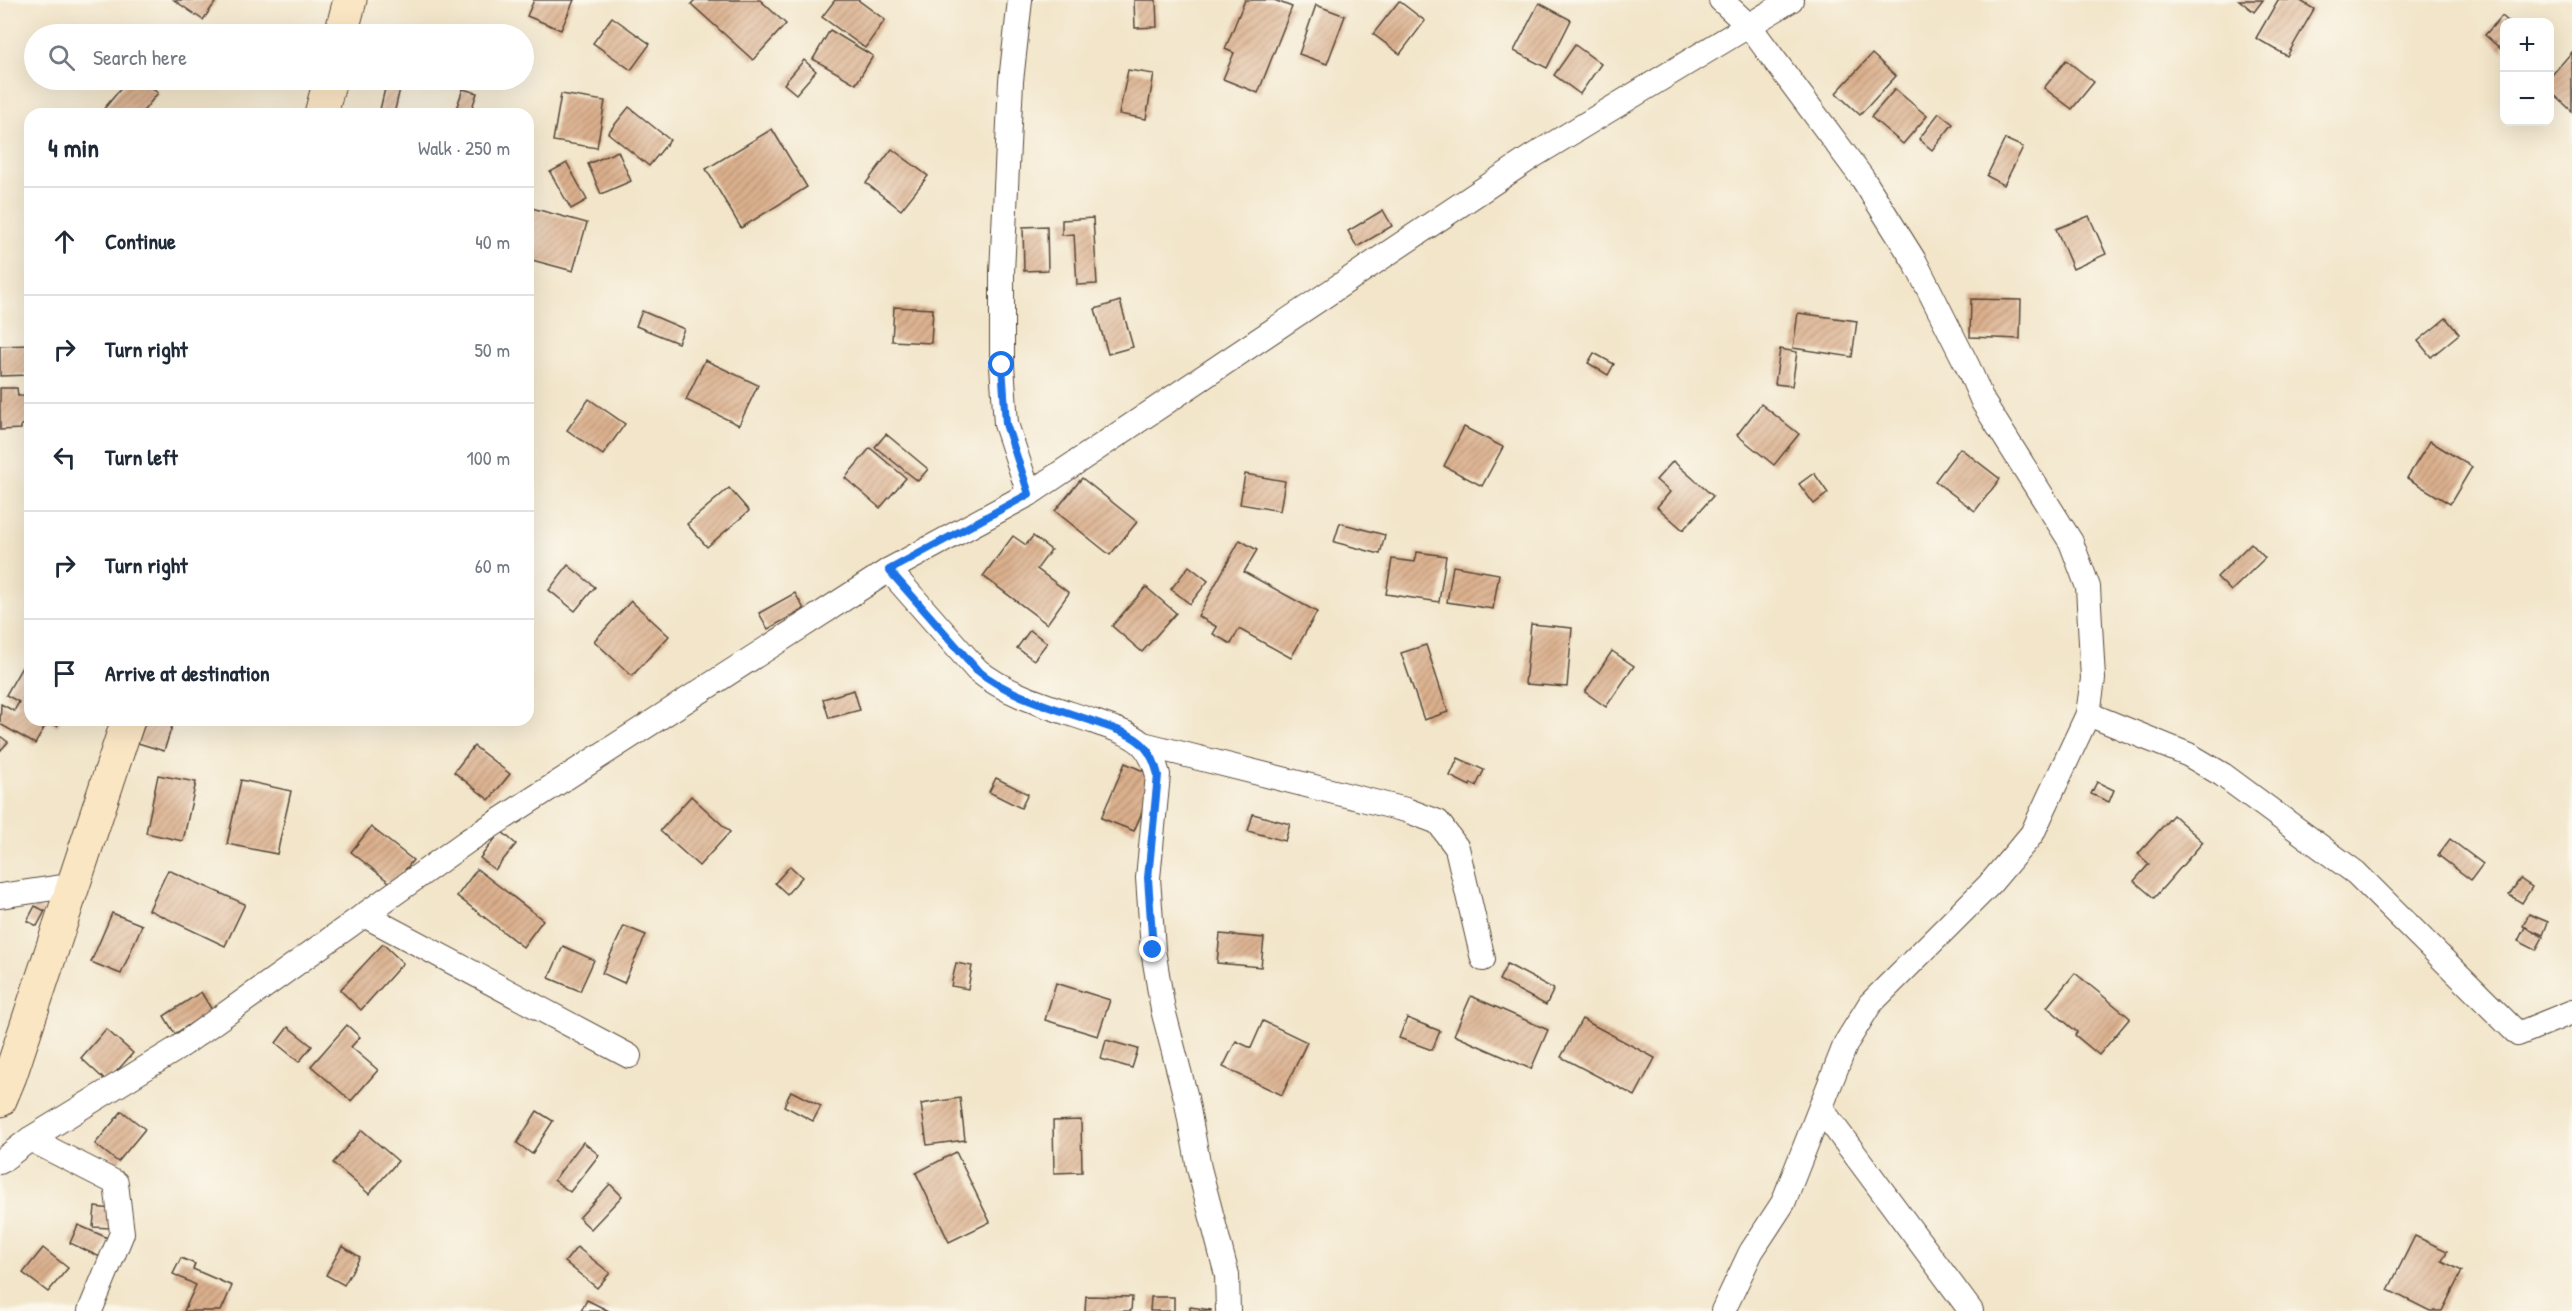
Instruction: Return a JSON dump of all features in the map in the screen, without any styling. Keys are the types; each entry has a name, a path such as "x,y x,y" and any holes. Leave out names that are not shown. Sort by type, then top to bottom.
{"main road":[{"path":"344,24 350,0"},
{"path":"323,108 327,90"},
{"path":"0,1100 75,885 126,726"}],"street":[{"path":"1020,0 1011,92 1002,273 1002,365 1006,424 1029,494"},
{"path":"1721,0 1750,27 1863,179 1904,244 1968,366 1983,402 2071,542 2088,587 2093,679 2088,714 2032,834 1981,893 1870,1004 1846,1044 1822,1110 1783,1203 1750,1252 1723,1311"},
{"path":"0,1162 30,1139 178,1048 469,840 889,570 1029,494 1533,156 1750,27 1791,0"},
{"path":"889,570 977,670 992,682 1015,693 1123,732 1143,744 1406,810 1438,822 1457,848 1483,959"},
{"path":"2088,714 2189,755 2223,775 2346,866 2518,1034 2572,1012"},
{"path":"1143,744 1154,758 1158,775 1148,878 1153,950 1163,1010 1186,1098 1199,1168 1227,1275 1228,1311"},
{"path":"0,896 75,885"},
{"path":"364,915 629,1056"},
{"path":"1822,1110 1971,1311"},
{"path":"30,1139 116,1184 122,1233 90,1311"}],"building":[{"path":"174,0 217,0 203,20"},
{"path":"534,0 574,0 561,30 527,16"},
{"path":"695,0 760,0 786,24 753,60 691,4"},
{"path":"835,0 858,0 885,20 865,48 822,17"},
{"path":"1134,0 1156,0 1157,27 1135,28"},
{"path":"1245,0 1274,0 1292,7 1258,93 1223,79 1234,53 1225,49"},
{"path":"2239,0 2263,0 2254,12"},
{"path":"2278,0 2299,0 2314,9 2287,56 2256,38"},
{"path":"1399,1 1425,21 1400,54 1373,34"},
{"path":"1539,3 1571,20 1547,68 1514,51"},
{"path":"1316,5 1345,16 1327,64 1299,54"},
{"path":"612,17 650,44 631,70 593,43"},
{"path":"2500,18 2500,48 2485,35"},
{"path":"830,30 873,56 856,84 813,59"},
{"path":"1575,45 1601,64 1580,94 1554,75"},
{"path":"2572,52 2572,111 2554,95 2554,72"},
{"path":"1872,54 1896,76 1860,115 1836,93"},
{"path":"804,60 816,71 796,94 784,84"},
{"path":"2066,60 2094,82 2072,109 2044,88"},
{"path":"1128,70 1154,74 1146,119 1119,114"},
{"path":"1895,89 1927,116 1903,144 1871,117"},
{"path":"120,90 154,90 158,93 146,108 105,108"},
{"path":"385,90 400,90 395,108 380,108"},
{"path":"463,90 477,93 472,108 456,108"},
{"path":"561,94 605,101 597,148 553,141"},
{"path":"629,107 670,140 649,166 608,133"},
{"path":"1939,113 1953,124 1932,150 1919,139"},
{"path":"772,129 807,187 741,228 706,169"},
{"path":"2005,139 2023,147 2004,185 1987,176"},
{"path":"892,149 928,176 901,210 866,183"},
{"path":"618,151 631,181 601,194 588,164"},
{"path":"567,163 587,200 571,209 550,172"},
{"path":"534,209 587,223 573,271 534,261"},
{"path":"1383,210 1392,226 1357,247 1348,231"},
{"path":"2089,216 2106,254 2073,269 2056,229"},
{"path":"1093,218 1097,284 1077,285 1074,234 1062,235 1062,220"},
{"path":"1047,226 1048,270 1024,271 1023,227"},
{"path":"1971,299 2021,300 2020,339 1970,337"},
{"path":"1120,301 1133,347 1108,354 1095,309"},
{"path":"894,307 933,309 931,343 892,341"},
{"path":"642,311 684,329 678,343 636,326"},
{"path":"1798,313 1857,321 1852,357 1793,348"},
{"path":"2446,318 2459,334 2431,357 2418,341"},
{"path":"24,345 24,375 0,376 0,346"},
{"path":"1780,349 1797,352 1792,386 1775,384"},
{"path":"1594,353 1614,364 1608,375 1588,363"},
{"path":"705,360 758,385 739,425 686,400"},
{"path":"0,388 17,388 18,396 24,396 24,425 21,425 21,429 0,430"},
{"path":"589,399 625,424 603,455 567,430"},
{"path":"1761,404 1799,434 1774,465 1737,435"},
{"path":"1464,427 1503,447 1482,486 1444,466"},
{"path":"886,434 928,469 918,481 875,447"},
{"path":"2430,441 2472,467 2450,504 2407,478"},
{"path":"870,448 906,478 880,508 845,478"},
{"path":"1960,448 2000,479 1975,511 1935,481"},
{"path":"1673,461 1713,496 1683,530 1657,507 1670,492 1656,480"},
{"path":"1814,473 1828,493 1814,504 1799,484"},
{"path":"1245,474 1285,481 1280,511 1240,504"},
{"path":"1082,478 1137,522 1110,555 1055,511"},
{"path":"729,488 749,511 707,547 687,524"},
{"path":"1340,523 1385,535 1380,554 1334,542"},
{"path":"1013,536 1026,545 1033,536 1051,550 1037,569 1069,593 1047,624 983,576"},
{"path":"1240,540 1257,550 1244,572 1317,612 1291,658 1239,629 1231,644 1213,634 1217,627 1198,616"},
{"path":"2251,543 2265,558 2231,591 2217,577"},
{"path":"1417,552 1446,556 1439,602 1386,594 1392,559 1415,562"},
{"path":"568,565 595,587 575,611 549,590"},
{"path":"1189,566 1208,581 1190,604 1171,589"},
{"path":"1453,566 1499,574 1493,609 1447,602"},
{"path":"1146,587 1176,613 1142,652 1112,626"},
{"path":"795,593 804,609 768,629 759,613"},
{"path":"631,601 669,636 632,676 594,641"},
{"path":"1531,624 1572,628 1567,687 1525,684"},
{"path":"1030,630 1047,643 1034,660 1017,648"},
{"path":"1426,645 1448,712 1424,720 1401,653"},
{"path":"1612,651 1634,666 1606,707 1585,692"},
{"path":"22,667 24,668 24,726 45,726 35,744 0,724 1,704 14,711 19,702 6,695"},
{"path":"854,690 860,710 829,718 823,699"},
{"path":"144,726 172,726 164,751 138,743"},
{"path":"0,736 8,742 0,751"},
{"path":"474,746 510,774 489,800 454,772"},
{"path":"1458,758 1484,770 1476,786 1471,783 1470,786 1450,776"},
{"path":"1125,763 1157,777 1134,831 1101,818"},
{"path":"158,775 196,782 183,841 146,833"},
{"path":"996,778 1028,794 1021,808 989,792"},
{"path":"241,780 291,791 277,854 227,844"},
{"path":"2097,782 2114,790 2109,802 2091,794"},
{"path":"691,796 730,832 699,866 660,831"},
{"path":"1253,814 1290,824 1285,841 1248,831"},
{"path":"2173,815 2203,842 2154,898 2134,881 2149,864 2138,854"},
{"path":"371,827 413,860 393,885 351,852"},
{"path":"501,831 516,844 495,870 480,858"},
{"path":"2450,839 2483,864 2471,880 2438,855"},
{"path":"790,866 802,877 787,894 775,883"},
{"path":"477,869 543,920 523,947 457,896"},
{"path":"168,870 245,904 225,946 149,910"},
{"path":"2520,879 2532,887 2522,903 2509,895"},
{"path":"35,906 45,911 37,926 27,921"},
{"path":"112,913 142,925 121,974 91,962"},
{"path":"2529,914 2548,922 2543,935 2523,926"},
{"path":"624,926 646,935 624,983 602,973"},
{"path":"2525,927 2543,937 2536,950 2518,941"},
{"path":"1220,934 1264,938 1261,967 1217,963"},
{"path":"383,944 403,963 361,1010 340,990"},
{"path":"563,946 594,960 580,991 549,978"},
{"path":"956,963 972,966 968,989 951,986"},
{"path":"1507,964 1554,989 1546,1005 1499,980"},
{"path":"2075,973 2130,1018 2099,1055 2075,1035 2077,1032 2047,1007"},
{"path":"1056,983 1110,1000 1098,1036 1045,1020"},
{"path":"201,992 212,1010 175,1034 164,1016"},
{"path":"1471,996 1548,1030 1531,1069 1454,1035"},
{"path":"1407,1018 1440,1031 1432,1050 1399,1038"},
{"path":"1582,1019 1655,1058 1635,1096 1561,1057"},
{"path":"1263,1021 1307,1042 1282,1095 1223,1067 1236,1041 1251,1048"},
{"path":"347,1025 360,1037 351,1047 378,1070 351,1101 311,1066"},
{"path":"288,1027 312,1046 299,1062 276,1043"},
{"path":"106,1029 133,1053 107,1082 81,1058"},
{"path":"1106,1040 1138,1049 1132,1068 1101,1059"},
{"path":"791,1091 821,1106 813,1121 784,1106"},
{"path":"960,1098 965,1140 927,1145 921,1104"},
{"path":"122,1111 145,1129 118,1162 95,1144"},
{"path":"537,1111 553,1121 532,1154 517,1143"},
{"path":"1081,1120 1082,1172 1054,1173 1053,1121"},
{"path":"362,1130 398,1161 369,1194 333,1163"},
{"path":"583,1142 599,1155 570,1192 554,1180"},
{"path":"956,1152 990,1222 949,1242 916,1173"},
{"path":"610,1184 622,1196 591,1229 579,1218"},
{"path":"95,1207 111,1209 110,1228 93,1227"},
{"path":"78,1225 108,1238 100,1257 70,1243"},
{"path":"2415,1236 2447,1251 2442,1261 2462,1271 2442,1311 2430,1311 2388,1290"},
{"path":"342,1246 360,1257 344,1285 326,1275"},
{"path":"577,1247 610,1273 597,1288 565,1262"},
{"path":"43,1248 68,1268 48,1292 23,1273"},
{"path":"181,1258 195,1264 193,1269 232,1286 221,1311 184,1311 196,1285 173,1274"},
{"path":"1086,1296 1132,1297 1131,1311 1085,1311"},
{"path":"1151,1297 1174,1297 1174,1311 1150,1311"},
{"path":"587,1300 609,1311 581,1311"},
{"path":"1190,1307 1211,1310 1211,1311 1190,1311"}],"route":[{"path":"1002,365 1006,424 1029,494 889,570 977,670 992,682 1015,693 1123,732 1143,744 1154,758 1158,775 1148,878 1153,950"}]}
